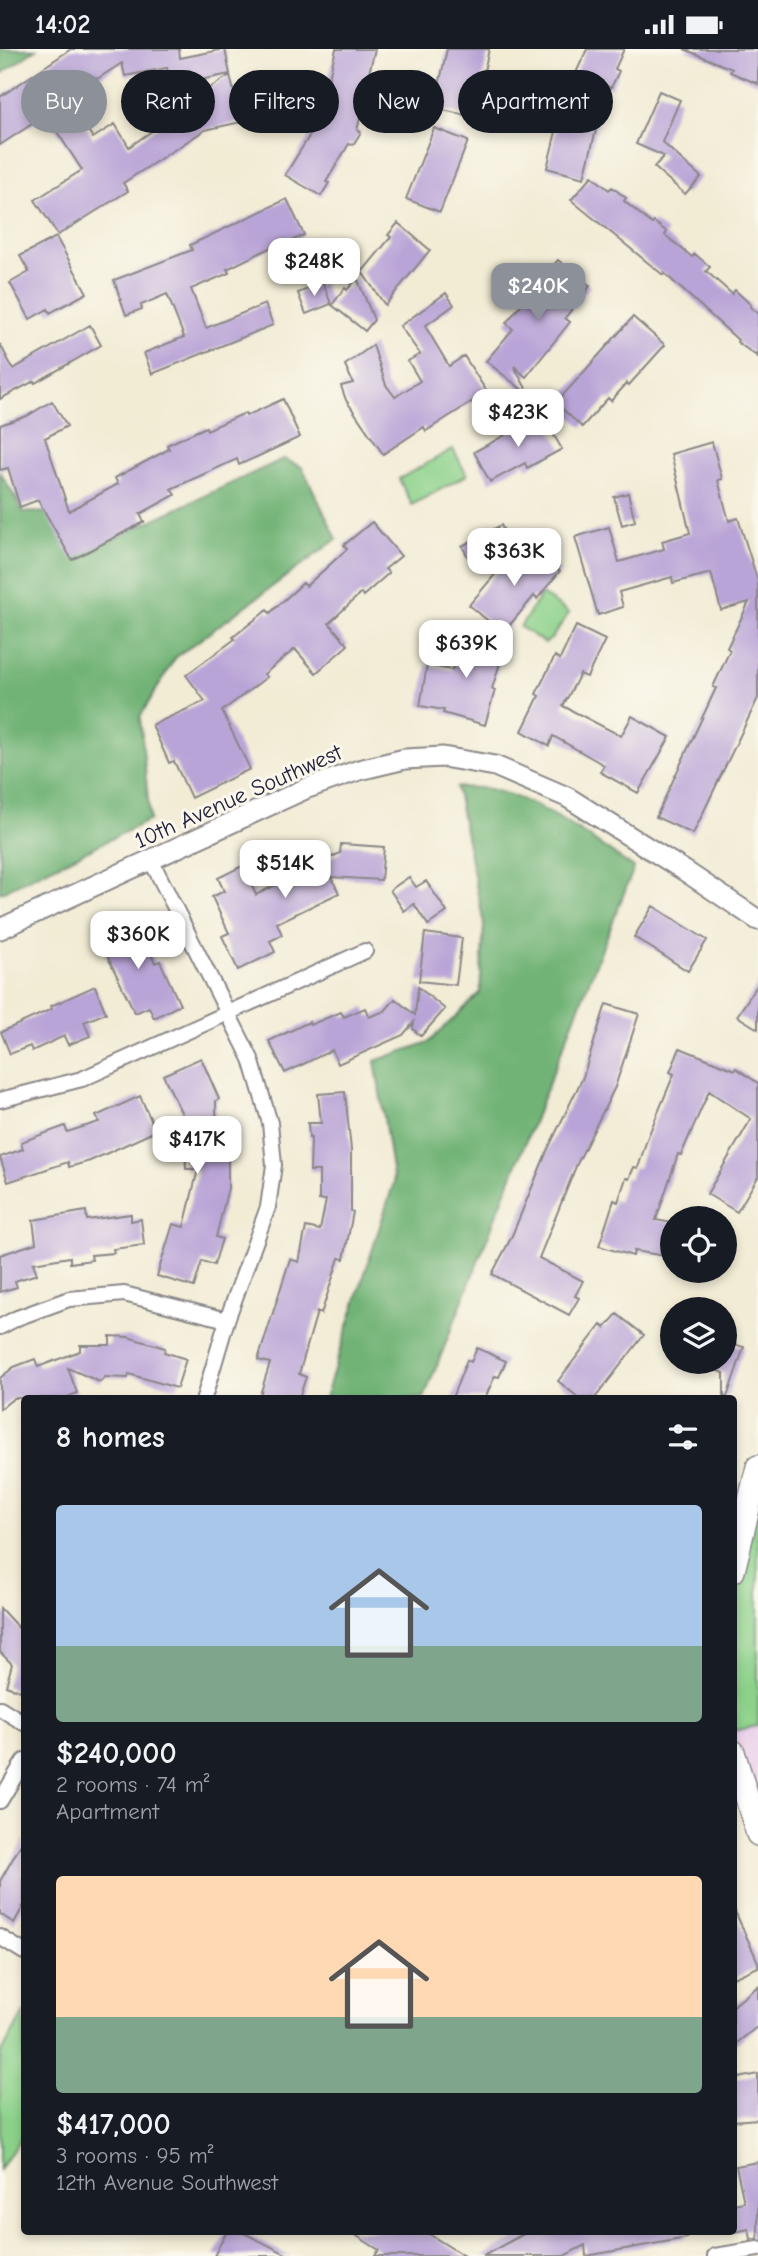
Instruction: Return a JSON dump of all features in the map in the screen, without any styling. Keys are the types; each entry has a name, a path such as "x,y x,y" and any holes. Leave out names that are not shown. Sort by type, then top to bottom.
{"main road":[{"path":"737,1554 758,1467"},
{"path":"737,1765 758,1834"}],"street":[{"name":"10th Avenue Southwest","path":"0,929 305,789 359,770 405,759 443,757 495,767 567,797 758,920"},
{"path":"151,860 251,1059 270,1123 274,1165 268,1207 227,1320 205,1395"},
{"path":"0,1100 82,1079 365,950"},
{"path":"0,1327 68,1299 124,1294 227,1320"},
{"path":"0,1707 21,1721"},
{"path":"0,1801 21,1766"},
{"path":"0,1937 21,1950"},
{"path":"715,2256 758,2249"}],"shaded area":[{"path":"758,1726 758,1834 737,1765 737,1730"}],"green space":[{"path":"0,49 36,49 0,75"},
{"path":"453,449 467,475 412,505 399,479"},
{"path":"283,459 302,467 337,539 175,658 140,717 150,820 0,893 0,472 24,512 56,513 112,539"},
{"path":"542,594 569,613 551,639 545,643 520,627"},
{"path":"456,787 489,789 528,802 583,833 634,868 425,1395 326,1395 394,1182 375,1061 429,1042 480,993 484,924"},
{"path":"758,1467 758,1726 737,1730 737,1554"},
{"path":"21,2018 21,2137 0,2170 0,2056"}],"building":[{"path":"71,49 179,49 180,58 225,49 229,70 229,74 215,77 215,70 124,70 122,63 107,73 107,70 40,70"},
{"path":"336,49 375,49 370,70 353,70 353,133 360,133 353,145 349,144 326,182 329,183 321,196 285,175 311,133 339,133 339,70 331,70"},
{"path":"447,49 489,49 484,70 458,70 458,113 444,110 442,70"},
{"path":"587,49 624,49 615,69 619,71 613,84 613,70 577,70"},
{"path":"684,49 758,49 758,84 730,72 732,69"},
{"path":"229,76 229,125 215,128 215,85"},
{"path":"21,83 21,131 0,145 0,97"},
{"path":"659,91 680,100 662,142 701,177 685,194 654,167 664,156 636,144"},
{"path":"115,124 129,147 149,133 200,133 123,183 128,191 58,235 35,200 82,170 58,133 90,133 93,138 107,133 107,129"},
{"path":"444,132 468,141 440,212 406,199 432,133"},
{"path":"556,133 595,133 584,178 547,168"},
{"path":"592,176 609,190 612,187 626,198 624,201 652,224 654,222 667,232 665,235 692,257 695,254 710,267 706,271 732,294 735,290 751,305 758,313 758,357 737,342 738,340 664,273 663,275 571,200"},
{"path":"287,199 304,235 287,243 286,240 227,269 229,273 191,289 206,328 265,304 273,325 152,374 144,353 184,337 167,294 126,315 114,280 192,250 190,245"},
{"path":"398,223 430,250 385,305 362,272 391,237 388,235"},
{"path":"56,237 87,293 50,313 48,309 30,319 10,283 29,272 20,256"},
{"path":"558,260 590,286 565,318 570,322 526,377 514,366 530,396 486,361 513,329 506,323"},
{"path":"357,278 374,320 365,331 332,305"},
{"path":"323,283 331,304 306,314 298,293"},
{"path":"446,293 454,305 425,326 449,366 464,356 487,392 426,431 424,427 383,454 346,400 341,386 353,383 345,365 373,345 386,385 395,397 420,381 408,361 420,354 400,326"},
{"path":"633,317 665,345 629,385 627,383 611,401 608,398 582,427 556,403"},
{"path":"90,325 101,345 35,383 34,381 0,399 0,344 13,369"},
{"path":"283,399 300,437 239,465 237,459 171,489 175,495 140,514 144,522 72,560 38,500 20,507 8,468 0,470 0,425 27,416 52,401 67,426 45,438 69,511 118,484 115,478 169,449 167,445 206,427 207,430 245,413 246,416"},
{"path":"542,415 562,449 527,468 525,463 490,482 474,452"},
{"path":"712,442 722,479 718,480 729,521 738,518 758,582 758,698 693,834 656,817 716,688 713,687 730,650 727,648 749,602 721,610 711,573 673,583 672,577 619,592 623,607 598,615 575,537 609,527 619,562 664,549 662,541 690,533 671,454"},
{"path":"628,493 635,521 622,525 614,497"},
{"path":"372,522 401,556 385,569 389,573 363,596 361,593 329,623 348,645 316,673 295,649 264,674 267,677 222,711 250,769 191,798 174,761 169,763 152,725 205,701 186,675 235,639 233,637 267,610 270,613 303,583 306,586 347,549 344,545"},
{"path":"501,525 508,539 469,559 462,546"},
{"path":"527,544 560,571 537,599 534,596 503,633 469,605 514,552 517,557"},
{"path":"576,626 605,640 587,677 580,674 563,706 621,736 632,716 670,737 638,793 600,772 604,765 553,736 549,746 522,731 555,656 560,659"},
{"path":"463,632 506,643 492,689 495,690 485,725 443,713 444,710 420,706 427,665 452,670"},
{"path":"341,844 384,847 381,880 331,877 339,893 277,923 282,935 270,941 275,952 238,970 222,936 229,933 212,897 224,891 218,878 242,866 256,895 340,853"},
{"path":"409,877 416,887 426,881 447,912 428,925 414,904 404,911 390,890"},
{"path":"653,906 707,940 688,971 634,937"},
{"path":"121,921 128,935 140,929 155,963 160,961 180,1005 154,1018 149,1007 135,1013 96,933"},
{"path":"425,933 462,938 456,985 419,981"},
{"path":"758,984 758,1029 737,1016"},
{"path":"95,986 106,1013 84,1022 90,1036 68,1045 64,1036 32,1051 30,1046 10,1054 1,1032"},
{"path":"418,987 445,1009 421,1036 413,1029 414,1022 403,1035 338,1064 332,1050 285,1073 269,1041 309,1022 310,1025 341,1012 344,1017 365,1008 369,1017 385,1011 395,999 415,1015"},
{"path":"606,1004 639,1014 615,1087 577,1164 539,1258 583,1281 575,1296 579,1298 569,1315 492,1274 511,1238 547,1151 583,1077"},
{"path":"680,1048 735,1070 736,1068 758,1083 758,1177 737,1212 737,1206 727,1206 707,1194 751,1119 709,1091 681,1155 678,1154 660,1206 656,1220 660,1221 660,1255 634,1251 633,1256 599,1246 614,1200 618,1202 626,1178 629,1179 634,1167 638,1168 674,1074 670,1072"},
{"path":"201,1058 219,1099 216,1101 217,1146 228,1146 228,1188 216,1237 222,1239 214,1265 202,1261 194,1287 157,1276 173,1224 184,1227 198,1169 186,1169 184,1118 163,1075"},
{"path":"345,1092 351,1150 353,1212 344,1259 339,1258 321,1314 317,1312 299,1374 306,1377 300,1395 260,1395 270,1363 258,1360 290,1259 299,1262 306,1227 320,1230 326,1200 319,1200 319,1171 310,1171 311,1138 308,1123 321,1123 318,1094"},
{"path":"140,1096 156,1131 90,1161 69,1167 68,1162 8,1182 0,1157 23,1149 21,1142 65,1126 67,1132 99,1122 96,1116"},
{"path":"86,1211 87,1220 131,1214 131,1221 141,1219 144,1245 113,1249 114,1253 91,1255 92,1260 70,1263 70,1257 33,1263 37,1274 15,1281 17,1287 0,1292 0,1255 36,1243 33,1220"},
{"path":"617,1314 644,1335 597,1395 575,1395 558,1381 601,1325 605,1328"},
{"path":"110,1336 128,1337 165,1348 164,1352 186,1359 177,1388 129,1374 128,1378 105,1377 100,1382 68,1368 77,1393 21,1395 21,1398 14,1398 0,1409 0,1378 14,1367 35,1359 38,1367 80,1351 80,1345 110,1345"},
{"path":"737,1346 744,1347 737,1368"},
{"path":"477,1348 506,1361 486,1395 453,1395 467,1360 471,1362"},
{"path":"724,1374 735,1374 728,1395 724,1395"},
{"path":"0,1608 21,1631 21,1691 6,1686 12,1664 0,1652"},
{"path":"21,1844 21,1910 14,1923 0,1914 0,1881"},
{"path":"737,1916 758,1962 758,1967 737,1976"},
{"path":"758,1986 758,2026 737,2043 737,2003"},
{"path":"758,2074 758,2119 737,2121 737,2078"},
{"path":"758,2162 758,2239 751,2239 749,2229 737,2232 737,2203 744,2202 737,2166"},
{"path":"225,2235 248,2235 290,2256 214,2256"},
{"path":"355,2235 430,2235 464,2256 375,2256 379,2250"},
{"path":"522,2235 687,2235 687,2238 586,2256 585,2245 564,2256 483,2256"}]}
